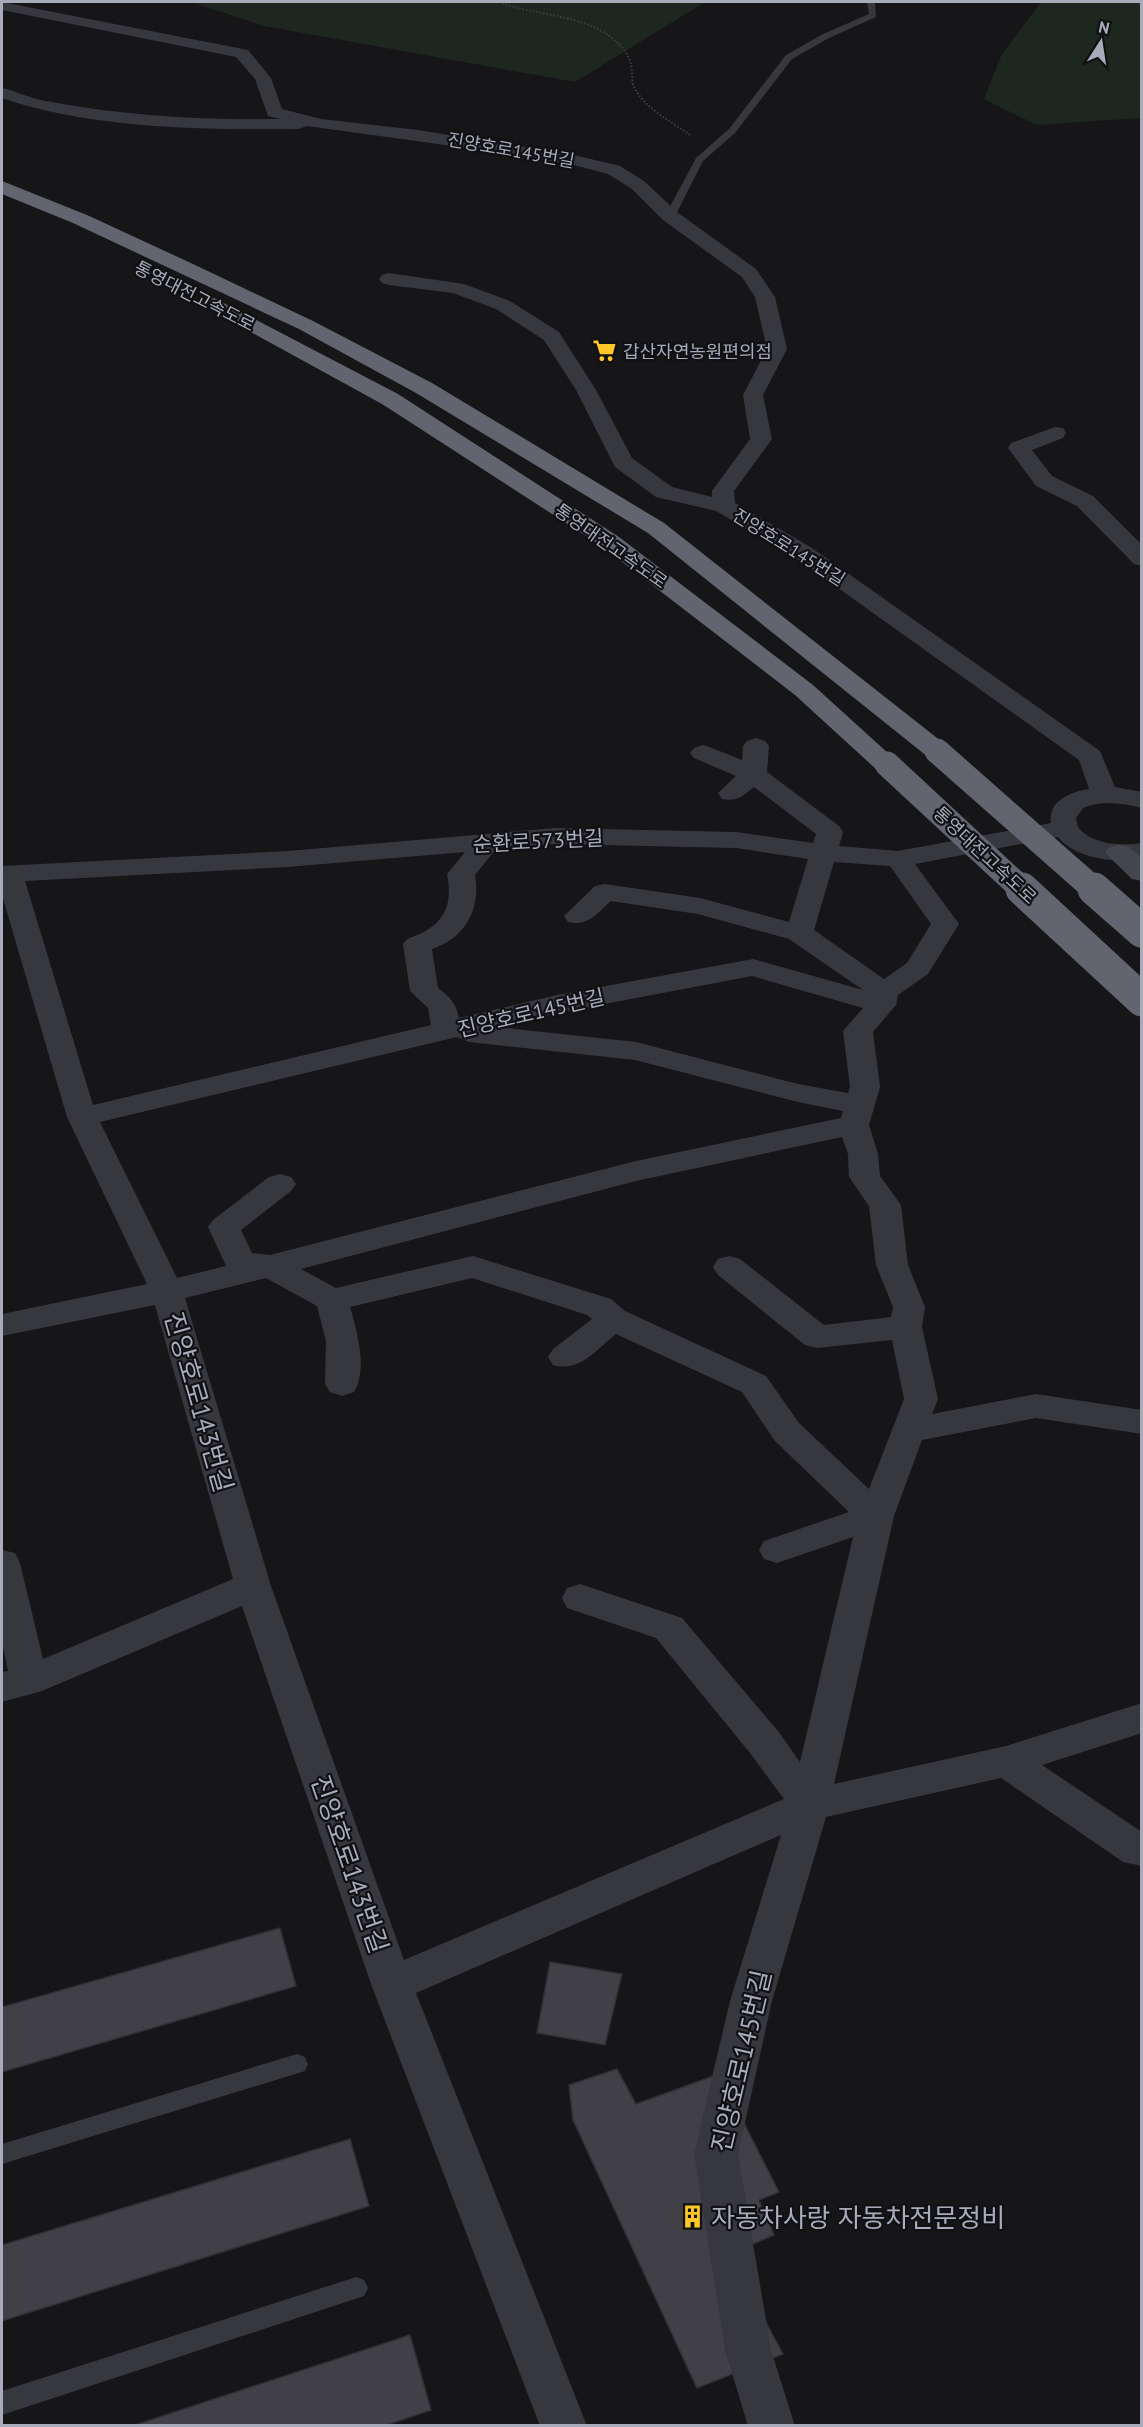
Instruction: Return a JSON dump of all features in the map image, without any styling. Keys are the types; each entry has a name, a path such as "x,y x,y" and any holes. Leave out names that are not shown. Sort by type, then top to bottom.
{"highway":[{"name":"통영대전고속도로","path":"2,187 80,219 306,325 424,388 656,528 938,751 1142,931"},
{"name":"통영대전고속도로","path":"2,209 163,277 390,399 611,542 804,690 1142,1000"}],"street":[{"path":"2,5 242,53 263,78 274,112 321,124"},
{"path":"2,93 41,106 197,123 321,124"},
{"name":"진양호로145번길","path":"321,124 418,135 574,160 614,170 638,185 670,216 749,273 765,297 777,349 753,395 761,439 723,491 724,506 804,553 1091,756 1104,794"},
{"path":"389,279 457,288 503,304 552,336 586,390 623,462 664,492 724,506"},
{"path":"1055,433 1018,448 1044,481 1085,501 1142,559"},
{"path":"731,793 754,774 756,746"},
{"path":"703,753 754,774 830,832 799,933"},
{"path":"1142,800 1122,795 1104,794 1088,797 1075,802 1066,809 1063,818 1065,828 1072,837 1085,845 1130,852 1142,873"},
{"name":"순환로573번길","path":"5,874 288,859 556,837 736,840 824,853 898,859 1065,828"},
{"path":"82,1117 447,1031 442,1005 424,991 417,944 432,941 451,925 464,897 461,874 488,842"},
{"path":"167,1291 636,1171 856,1119 865,1087 858,1031 883,998 918,968 945,924 898,859"},
{"name":"진양호로143번길","path":"5,874 82,1117 167,1291 253,1586 392,1984 564,2426"},
{"path":"578,916 605,892 700,906 799,933 883,998"},
{"name":"진양호로145번길","path":"447,1031 557,1004 753,967 883,998"},
{"name":"진양호로145번길","path":"447,1031 636,1051 798,1093 860,1105 856,1119 865,1177 885,1204 892,1265 909,1306 906,1327 921,1399 876,1516 810,1805 751,2001 716,2154 748,2350 772,2426"},
{"path":"280,1184 224,1227 240,1262 270,1266 332,1300 473,1267 599,1307 613,1319 754,1384 787,1432 876,1516 777,1550"},
{"path":"729,1267 817,1337 906,1327"},
{"name":"진양호로143번길","path":"2,1325 167,1291"},
{"path":"332,1300 343,1341 342,1384"},
{"path":"565,1358 613,1319"},
{"path":"908,1431 1036,1406 1142,1422"},
{"path":"2,1563 15,1684 253,1586"},
{"path":"580,1598 669,1628 764,1742 810,1805"},
{"path":"392,1984 810,1805 1006,1761 1142,1718"},
{"path":"1006,1761 1137,1850 1142,1850"}],"lane":[{"path":"670,216 699,160 732,131 789,57 826,36 873,15 871,2"},
{"path":"2,2154 297,2064"},
{"path":"2,2403 356,2288"}],"path":[{"path":"499,2 521,11 603,32 620,46 630,61 634,86 644,99 709,151"}],"shaded area":[{"path":"191,2 705,2 575,82 264,26"},
{"path":"1041,2 1141,2 1141,118 1037,125 984,99 1002,54"}],"building":[{"path":"280,1928 296,1986 2,2072 2,2007"},
{"path":"550,1962 622,1974 605,2045 537,2033"},
{"name":"자동차사랑 자동차전문정비","path":"617,2069 636,2104 719,2074 779,2192 759,2200 774,2235 729,2254 783,2354 697,2388 573,2120 569,2085"},
{"path":"350,2139 369,2206 2,2321 2,2245"},
{"path":"410,2335 431,2410 384,2426 132,2426"}],"place":[{"name":"갑산자연농원편의점","path":"605,351"},
{"name":"자동차사랑 자동차전문정비","path":"693,2217"}]}
